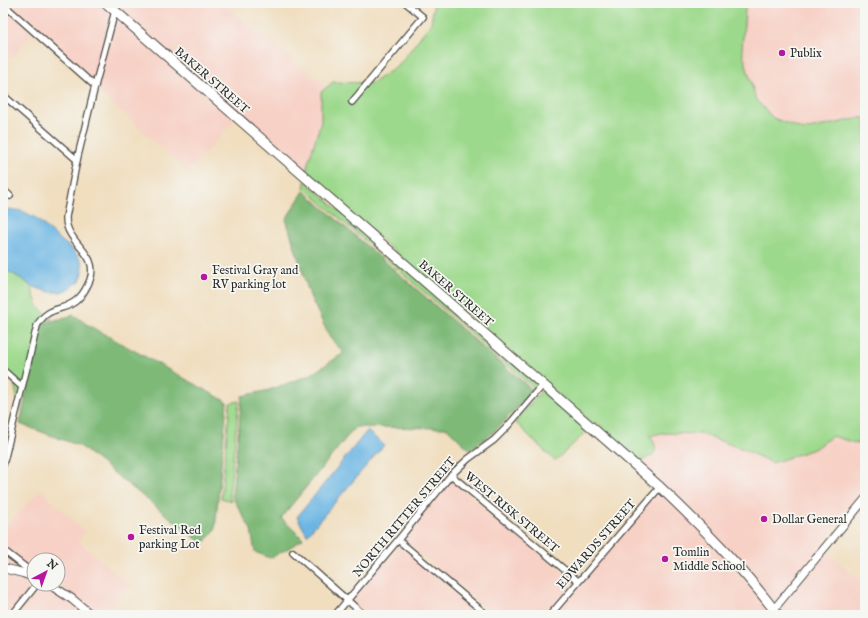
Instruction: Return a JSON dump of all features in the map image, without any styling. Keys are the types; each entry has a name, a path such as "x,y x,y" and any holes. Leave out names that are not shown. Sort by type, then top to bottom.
{"main road":[{"name":"BAKER STREET","path":"106,3 660,487 720,546 749,579 774,613"},
{"path":"3,568 26,574"},
{"path":"61,592 91,615"}],"street":[{"path":"352,102 423,17 406,3"},
{"path":"3,4 95,86"},
{"path":"3,463 37,326 47,313 77,300 83,294 92,276 92,269 87,254 71,234 67,226 66,217 95,86 115,11"},
{"path":"3,95 78,160"},
{"path":"3,189 10,196"},
{"path":"3,370 22,387"},
{"name":"NORTH RITTER STREET","path":"335,615 451,475 468,459 494,440 543,385"},
{"name":"WEST RISK STREET","path":"451,475 578,581"},
{"name":"EDWARDS STREET","path":"550,615 660,487"},
{"path":"774,613 865,499"},
{"path":"398,540 488,615"},
{"path":"3,550 26,569"},
{"path":"293,552 364,615"},
{"path":"12,615 31,592"}],"shaded area":[{"path":"3,3 101,3 235,120 188,171 96,89 34,31 11,60 3,54"},
{"path":"111,3 221,3 327,87 321,92 321,122 306,174"},
{"path":"746,3 865,3 865,117 804,130 773,118 756,100 742,50"},
{"path":"662,433 701,434 743,449 772,463 814,449 832,436 865,446 865,483 823,545 774,605 647,472 640,462 653,455 648,436"},
{"path":"451,480 574,582 546,615 493,615 403,540"},
{"name":"Tomlin Middle School","path":"660,487 774,609 769,615 552,615"},
{"path":"40,490 85,532 78,541 129,584 106,615 96,615 66,591 66,552 26,552 26,571 3,565 3,530"},
{"path":"399,545 482,615 369,615 351,600"},
{"path":"825,551 865,585 865,615 782,615 778,609"},
{"path":"3,572 26,578 26,592 55,592 86,615 3,615"}],"green space":[{"path":"434,3 746,3 742,50 756,100 773,118 804,130 865,117 865,446 832,436 814,449 772,463 743,449 701,434 662,433 649,436 653,439 656,449 653,455 640,462 597,423 591,423 306,174 321,122 321,92 333,82 372,83 398,66 431,23"},
{"path":"305,181 538,385 535,390 306,189 304,189"},
{"path":"304,191 532,390 494,432 470,450 447,428 355,427 281,518 303,539 270,558 255,552 251,530 232,496 242,396 269,390 310,375 344,353 330,338 310,296 286,219"},
{"path":"3,268 31,286 38,307 52,319 39,324 20,411 14,383 3,373"},
{"path":"74,315 86,324 227,402 215,530 203,544 80,446 20,424 41,324"},
{"path":"543,389 586,427 584,434 555,461 515,422"},
{"path":"239,401 229,496 232,501 221,498 230,403"}],"water":[{"path":"9,209 22,211 36,218 71,248 82,261 83,272 80,281 68,290 49,292 31,286 3,268 3,212"},
{"path":"367,431 384,445 307,535 297,517"}],"place":[{"name":"Publix","path":"782,53"},
{"name":"Festival Gray and RV parking lot","path":"204,277"},
{"name":"Dollar General","path":"764,519"},
{"name":"Festival Red parking Lot","path":"131,537"},
{"name":"Tomlin Middle School","path":"665,559"}]}
